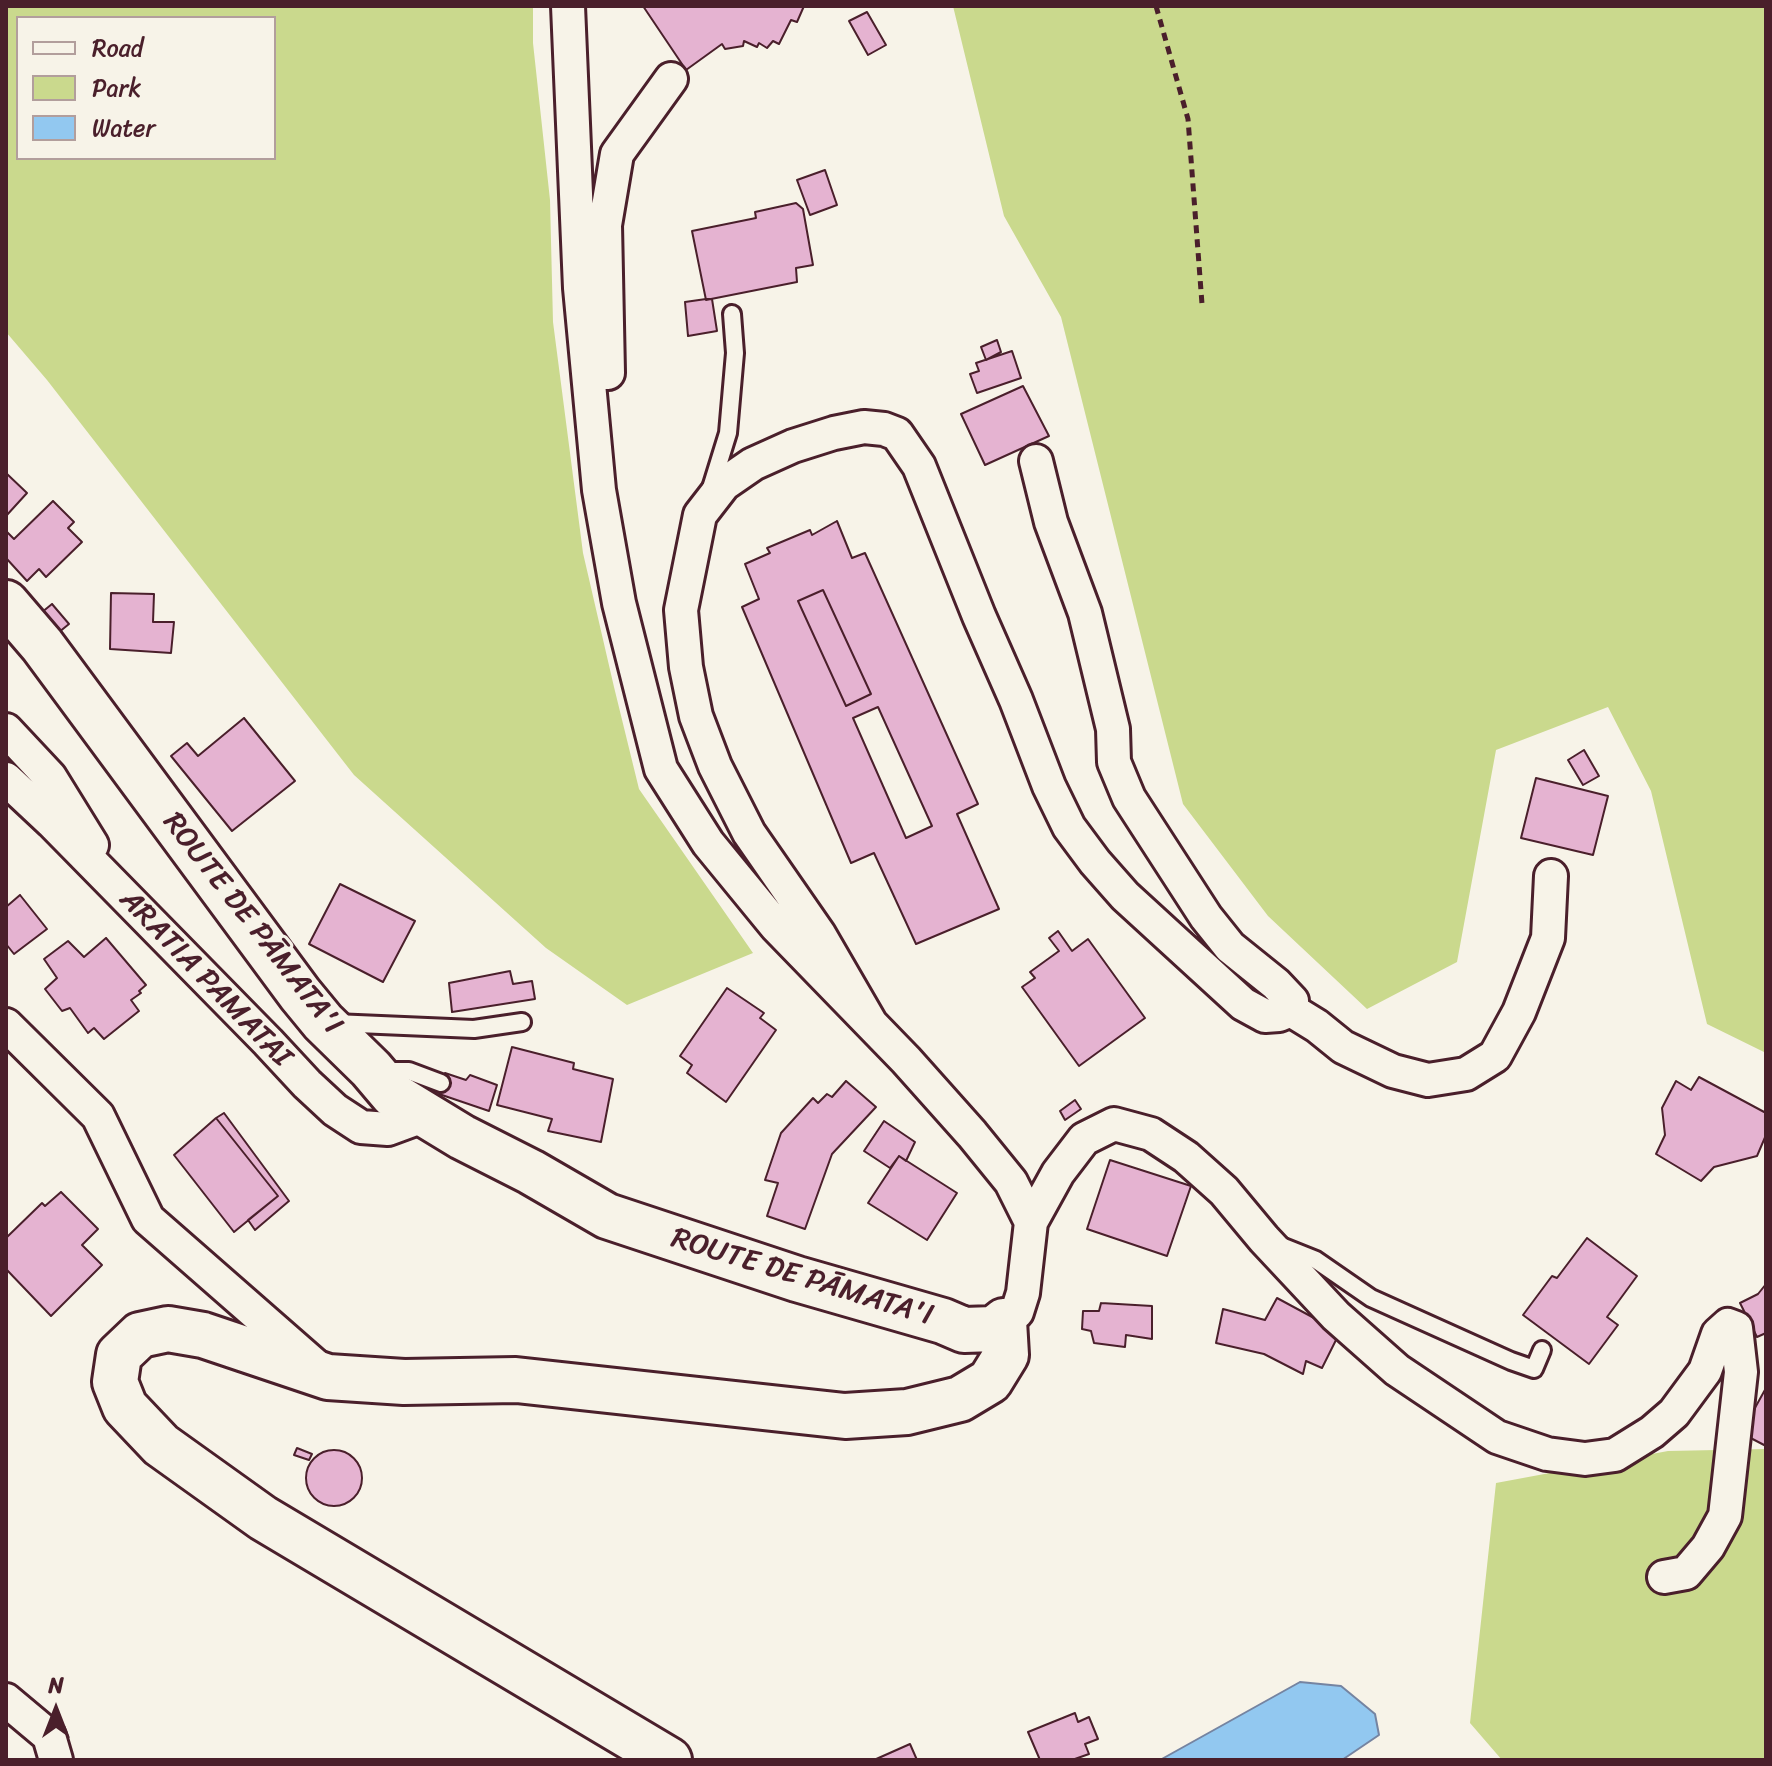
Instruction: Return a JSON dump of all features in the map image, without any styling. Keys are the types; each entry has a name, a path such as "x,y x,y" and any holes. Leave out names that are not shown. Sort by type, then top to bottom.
{"street":[{"path":"568,6 583,319 599,490 619,603 661,769 708,843 766,915 906,1060 1011,1182 1031,1222"},
{"path":"625,627 635,604 624,543 609,399 605,225 617,154 671,79"},
{"path":"870,1022 819,934 749,833 715,766 696,716 686,667 681,610 700,515 724,484 753,464 793,446 864,427 897,434 919,466 1049,786 1069,827 1125,896 1243,1004 1265,1016 1291,1010"},
{"path":"1036,461 1051,522 1085,613 1113,729 1114,762 1129,798 1206,917 1230,947 1284,992 1292,1001 1291,1010"},
{"name":"ROUTE DE PĀMATA'I","path":"6,603 42,645 300,994 393,1095 433,1099 462,1137 607,1216 964,1330 994,1329 1004,1321"},
{"path":"6,730 50,777 121,892"},
{"name":"ARATIA PAMATAI","path":"6,779 335,1110 361,1127 388,1129 433,1099"},
{"path":"1291,1010 1343,1047 1393,1071 1428,1080 1466,1074 1495,1056 1519,1012 1548,938 1551,876"},
{"path":"6,1025 98,1116 148,1219 328,1377"},
{"path":"669,1760 620,1744 255,1512 161,1445 125,1407 115,1382 119,1355 140,1335 168,1329 203,1335 328,1377 404,1382 516,1380 845,1416 907,1412 960,1399 990,1381 1006,1355 1004,1321 1017,1312 1023,1293 1031,1222 1058,1173 1084,1139 1114,1124 1151,1134 1186,1157 1224,1191 1336,1316 1397,1370 1497,1437 1547,1454 1585,1459 1615,1455 1652,1432 1674,1413 1705,1371 1718,1334 1728,1325 1736,1328 1741,1372 1725,1516 1708,1547 1686,1573 1664,1577"},
{"path":"6,1700 49,1736 56,1760"}],"lane":[{"path":"700,515 728,433 735,353 732,314"},
{"name":"ARATIA PAMATAI","path":"324,1023 474,1029 522,1022"},
{"path":"1264,1239 1316,1260 1371,1298 1511,1361 1534,1369 1542,1350"}],"path":[{"path":"1156,6 1188,119 1202,304"}],"green space":[{"path":"6,6 533,6 533,43 550,200 553,322 583,553 614,687 639,789 753,953 627,1005 546,948 354,775 47,380 6,332"},
{"path":"953,6 1766,6 1766,1053 1707,1024 1651,791 1608,707 1496,750 1457,962 1367,1009 1268,916 1183,804 1061,317 1004,216"},
{"path":"1766,1449 1766,1760 1502,1760 1470,1723 1496,1483 1668,1451"}],"water":[{"path":"1300,1682 1341,1686 1375,1714 1379,1735 1342,1760 1160,1760"}],"building":[{"path":"643,6 804,6 797,22 791,20 779,44 773,41 767,48 759,43 757,47 744,41 743,46 725,49 722,44 686,70"},
{"path":"867,12 886,45 868,55 849,21"},
{"path":"825,170 837,205 810,215 797,180"},
{"path":"796,203 803,209 813,265 796,268 797,282 706,300 692,231 756,218 755,212"},
{"path":"712,299 717,331 688,336 685,302"},
{"path":"997,340 1001,352 986,360 981,347"},
{"path":"1012,351 1021,378 977,393 970,374 979,371 976,363"},
{"path":"1023,386 1049,436 985,465 961,414"},
{"path":"6,473 27,493 6,516"},
{"path":"53,501 74,522 68,528 82,542 46,577 39,569 27,581 6,558 6,531 14,539"},
{"path":"837,521 852,558 865,553 978,804 957,814 999,909 916,944 874,853 851,863 742,607 759,599 745,564 770,553 767,548 810,530 812,535","holes":["823,590 871,694 846,706 798,601","878,707 932,826 906,838 853,718"]},
{"path":"823,590 871,694 846,706 798,601"},
{"path":"111,593 154,594 153,622 174,622 171,653 110,649"},
{"path":"52,604 69,624 53,637 36,617"},
{"path":"244,718 295,781 232,831 171,756 187,743 198,756"},
{"path":"1584,750 1599,776 1583,785 1568,760"},
{"path":"1536,778 1608,796 1593,855 1521,838"},
{"path":"340,884 415,921 383,982 309,944"},
{"path":"20,895 47,929 14,954 6,944 6,907"},
{"path":"1058,931 1072,951 1088,939 1145,1018 1079,1066 1022,987 1035,978 1030,972 1059,951 1049,938"},
{"path":"106,938 146,985 131,1000 139,1011 104,1039 94,1028 88,1033 70,1008 62,1011 45,989 57,978 44,959 68,941 84,957"},
{"path":"510,971 513,984 532,981 535,999 452,1012 449,983"},
{"path":"727,988 764,1013 760,1018 776,1030 726,1102 687,1073 692,1065 680,1056"},
{"path":"512,1047 574,1063 573,1069 613,1079 601,1142 548,1131 552,1119 497,1105"},
{"path":"445,1073 466,1080 470,1075 497,1085 489,1111 439,1094"},
{"path":"1699,1077 1766,1113 1766,1135 1757,1156 1714,1167 1701,1181 1656,1154 1665,1135 1662,1108 1676,1081 1691,1090"},
{"path":"846,1081 876,1107 832,1154 805,1229 767,1216 778,1183 765,1180 781,1133 813,1098 818,1103 827,1094 832,1097"},
{"path":"1075,1100 1081,1109 1065,1120 1060,1111"},
{"path":"224,1113 289,1201 255,1230 248,1220 278,1196 216,1118"},
{"path":"216,1118 278,1196 234,1232 174,1155"},
{"path":"884,1121 915,1142 906,1161 899,1156 890,1168 864,1151"},
{"path":"899,1156 957,1193 927,1240 868,1203"},
{"path":"1110,1160 1191,1186 1167,1256 1087,1229"},
{"path":"61,1192 98,1229 82,1245 102,1265 51,1316 6,1269 6,1238 42,1203 45,1206"},
{"path":"1587,1238 1637,1276 1607,1317 1618,1325 1589,1364 1523,1315 1552,1276 1557,1278"},
{"path":"1766,1284 1766,1333 1757,1337 1740,1303 1758,1294"},
{"path":"1277,1298 1340,1332 1322,1368 1306,1361 1303,1374 1264,1354 1216,1343 1223,1309 1265,1320"},
{"path":"1101,1303 1152,1306 1152,1339 1126,1335 1125,1347 1094,1343 1091,1331 1082,1329 1083,1311 1099,1311"},
{"path":"1766,1388 1766,1446 1741,1433"},
{"path":"297,1448 312,1454 309,1460 294,1455"},
{"path":"334,1450 354,1458 362,1478 354,1498 334,1506 314,1498 306,1478 314,1458"},
{"path":"1075,1713 1078,1722 1089,1717 1098,1739 1085,1744 1089,1754 1072,1760 1040,1760 1028,1732"},
{"path":"910,1744 917,1760 874,1760"}]}
